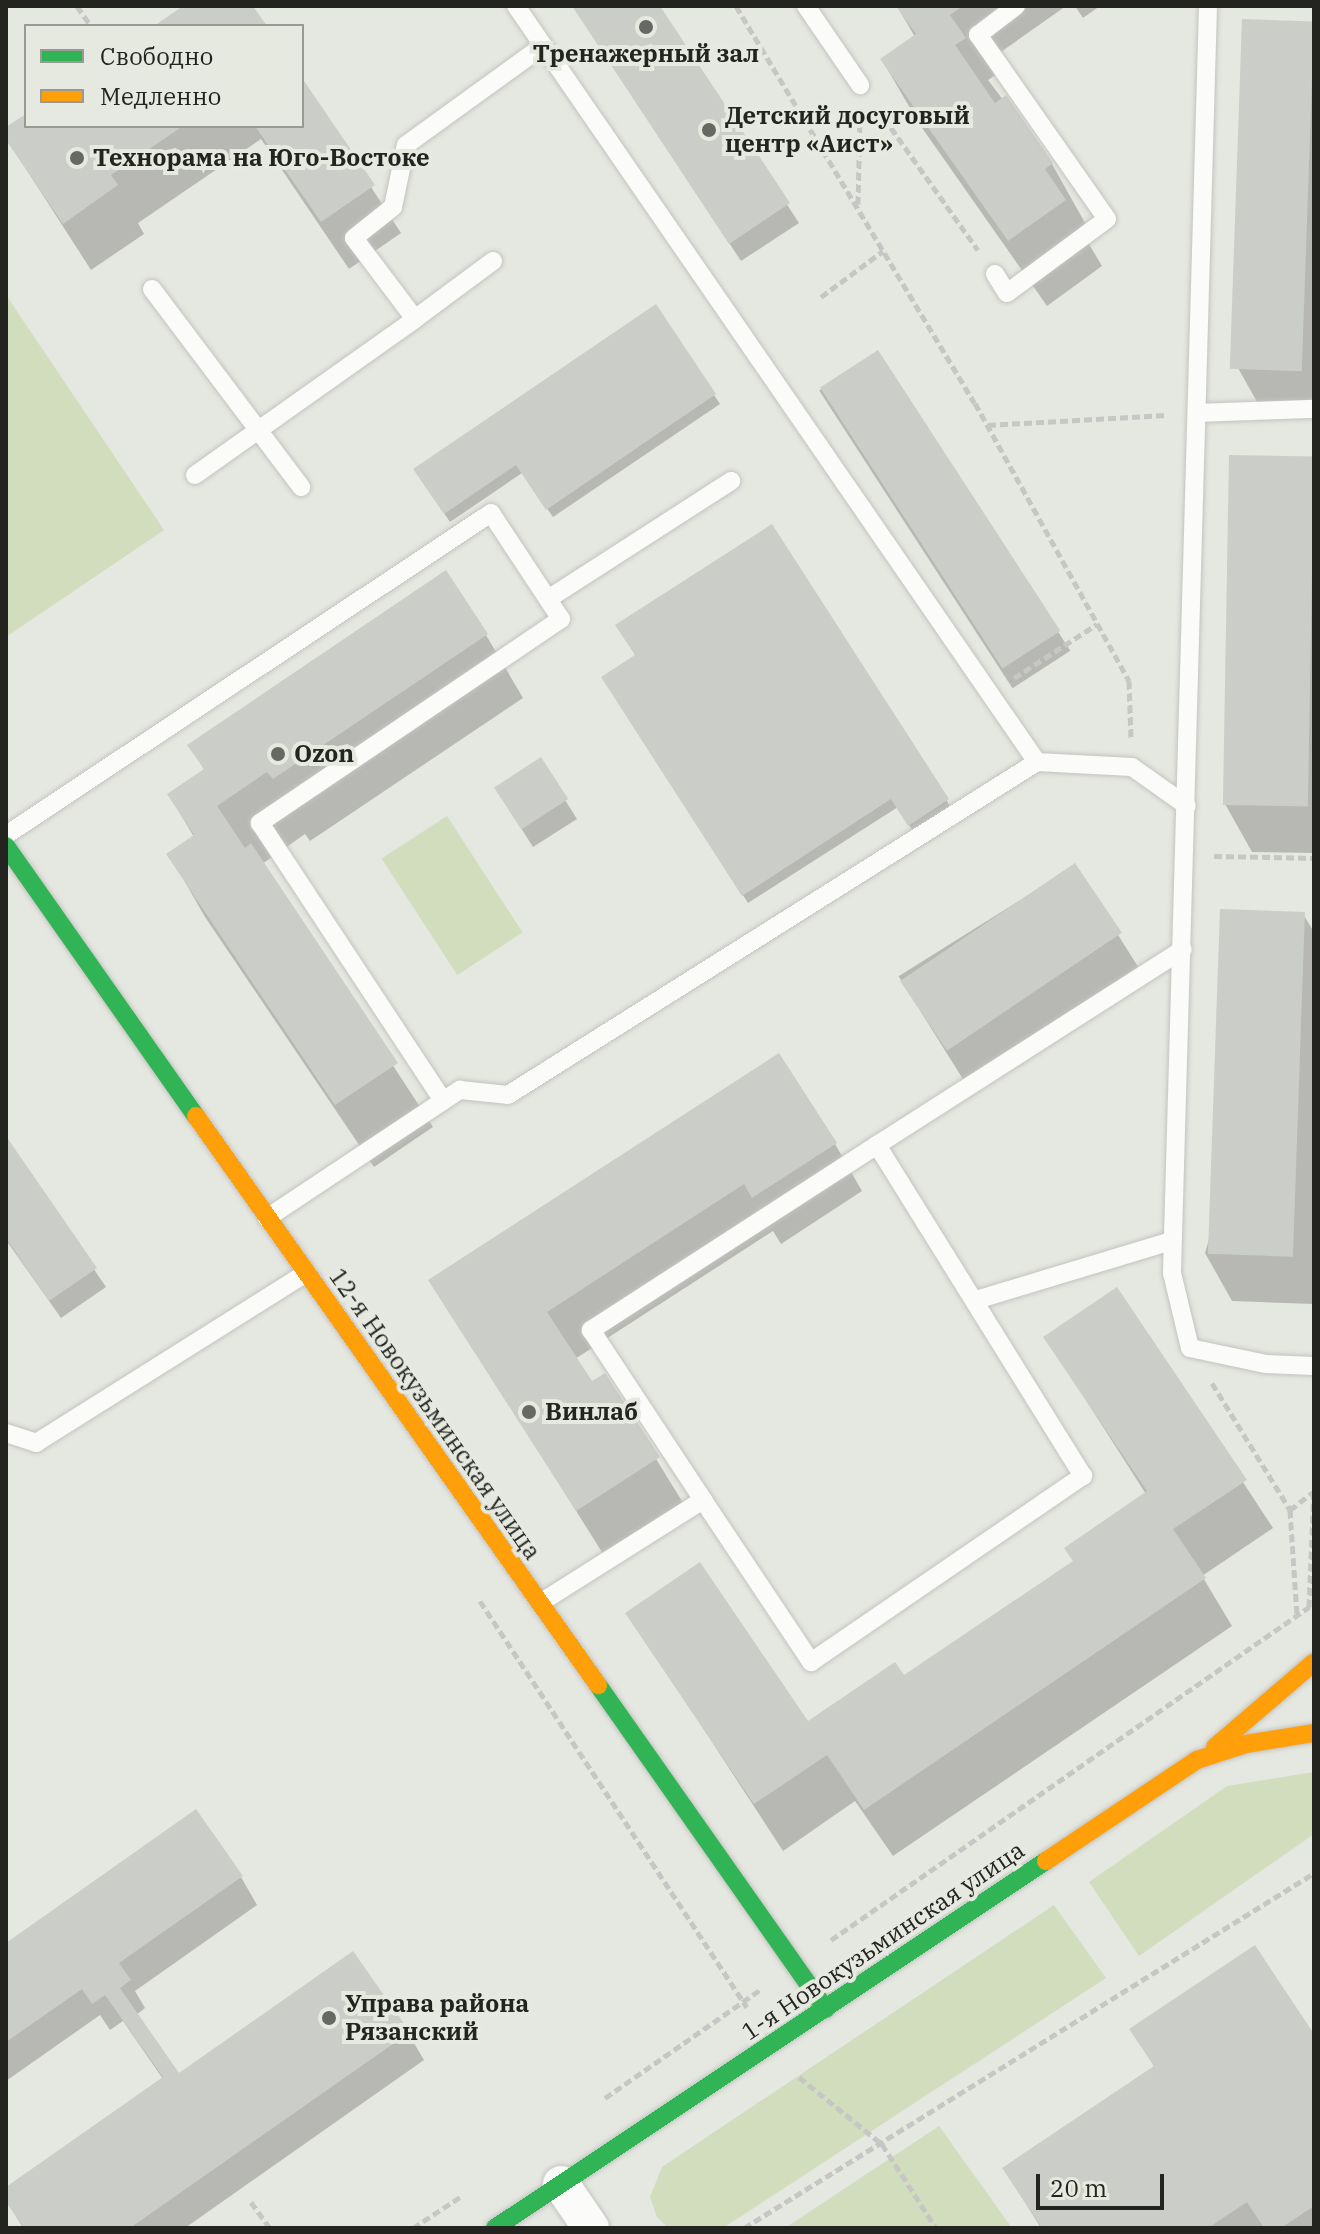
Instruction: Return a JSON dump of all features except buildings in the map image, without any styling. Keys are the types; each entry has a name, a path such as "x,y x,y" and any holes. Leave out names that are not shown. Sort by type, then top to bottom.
{"street":[{"name":"12-я Новокузьминская улица","path":"6,846 826,2009"},
{"path":"1197,1760 1314,1662"},
{"name":"1-я Новокузьминская улица","path":"495,2228 1197,1760 1246,1744 1314,1733"},
{"path":"561,2184 591,2228"}],"lane":[{"path":"516,6 1037,762"},
{"path":"806,6 860,85"},
{"path":"995,274 1007,293 1107,219 978,35 1016,6"},
{"path":"1208,6 1172,1273 1190,1348 1266,1364 1314,1366"},
{"path":"415,319 354,238 393,207 406,145 543,46"},
{"path":"195,475 493,261"},
{"path":"152,289 301,487"},
{"path":"1197,413 1314,409"},
{"path":"548,599 731,481"},
{"path":"6,835 491,513 561,619 260,823 443,1101"},
{"path":"267,1218 460,1090 508,1095 1037,762 1132,767 1187,806"},
{"path":"877,1145 1083,1476 811,1662 591,1330 877,1145 1183,949"},
{"path":"976,1300 1172,1241"},
{"path":"6,1433 36,1443 306,1273"},
{"path":"540,1603 703,1500"}],"path":[{"path":"77,6 90,24"},
{"path":"736,6 988,425 1129,681 1132,767"},
{"path":"858,206 860,85"},
{"path":"860,85 995,274"},
{"path":"821,297 883,251"},
{"path":"988,425 1197,413"},
{"path":"989,694 1097,624"},
{"path":"1185,856 1314,858"},
{"path":"1190,1348 1290,1510 1297,1615"},
{"path":"1290,1510 1314,1489"},
{"path":"601,2100 1309,1607 1314,1489"},
{"path":"744,2228 1314,1873"},
{"path":"792,2072 882,2144 936,2228"},
{"path":"251,2202 270,2228"}],"green space":[{"path":"6,295 164,530 6,637"},
{"path":"447,816 523,933 457,975 382,858"},
{"path":"1314,1772 1314,1834 1139,1956 1089,1882 1227,1786"},
{"path":"1054,1905 1106,1978 723,2228 668,2228 657,2217 650,2197 662,2167"},
{"path":"939,2126 1012,2228 785,2228"}],"traffic: fast":[{"path":"6,846 196,1116"},
{"path":"598,1685 826,2009"},
{"path":"495,2228 1046,1861"}],"traffic: slow":[{"path":"196,1116 598,1685"},
{"path":"1215,1747 1314,1662"},
{"path":"1046,1861 1197,1760 1246,1744 1314,1733"}],"place":[{"name":"Тренажерный зал","path":"646,27"},
{"name":"Детский досуговый центр «Аист»","path":"709,130"},
{"name":"Технорама на Юго-Востоке","path":"77,158"},
{"name":"Ozon","path":"278,754"},
{"name":"Винлаб","path":"529,1412"},
{"name":"Управа района Рязанский","path":"329,2018"}]}
